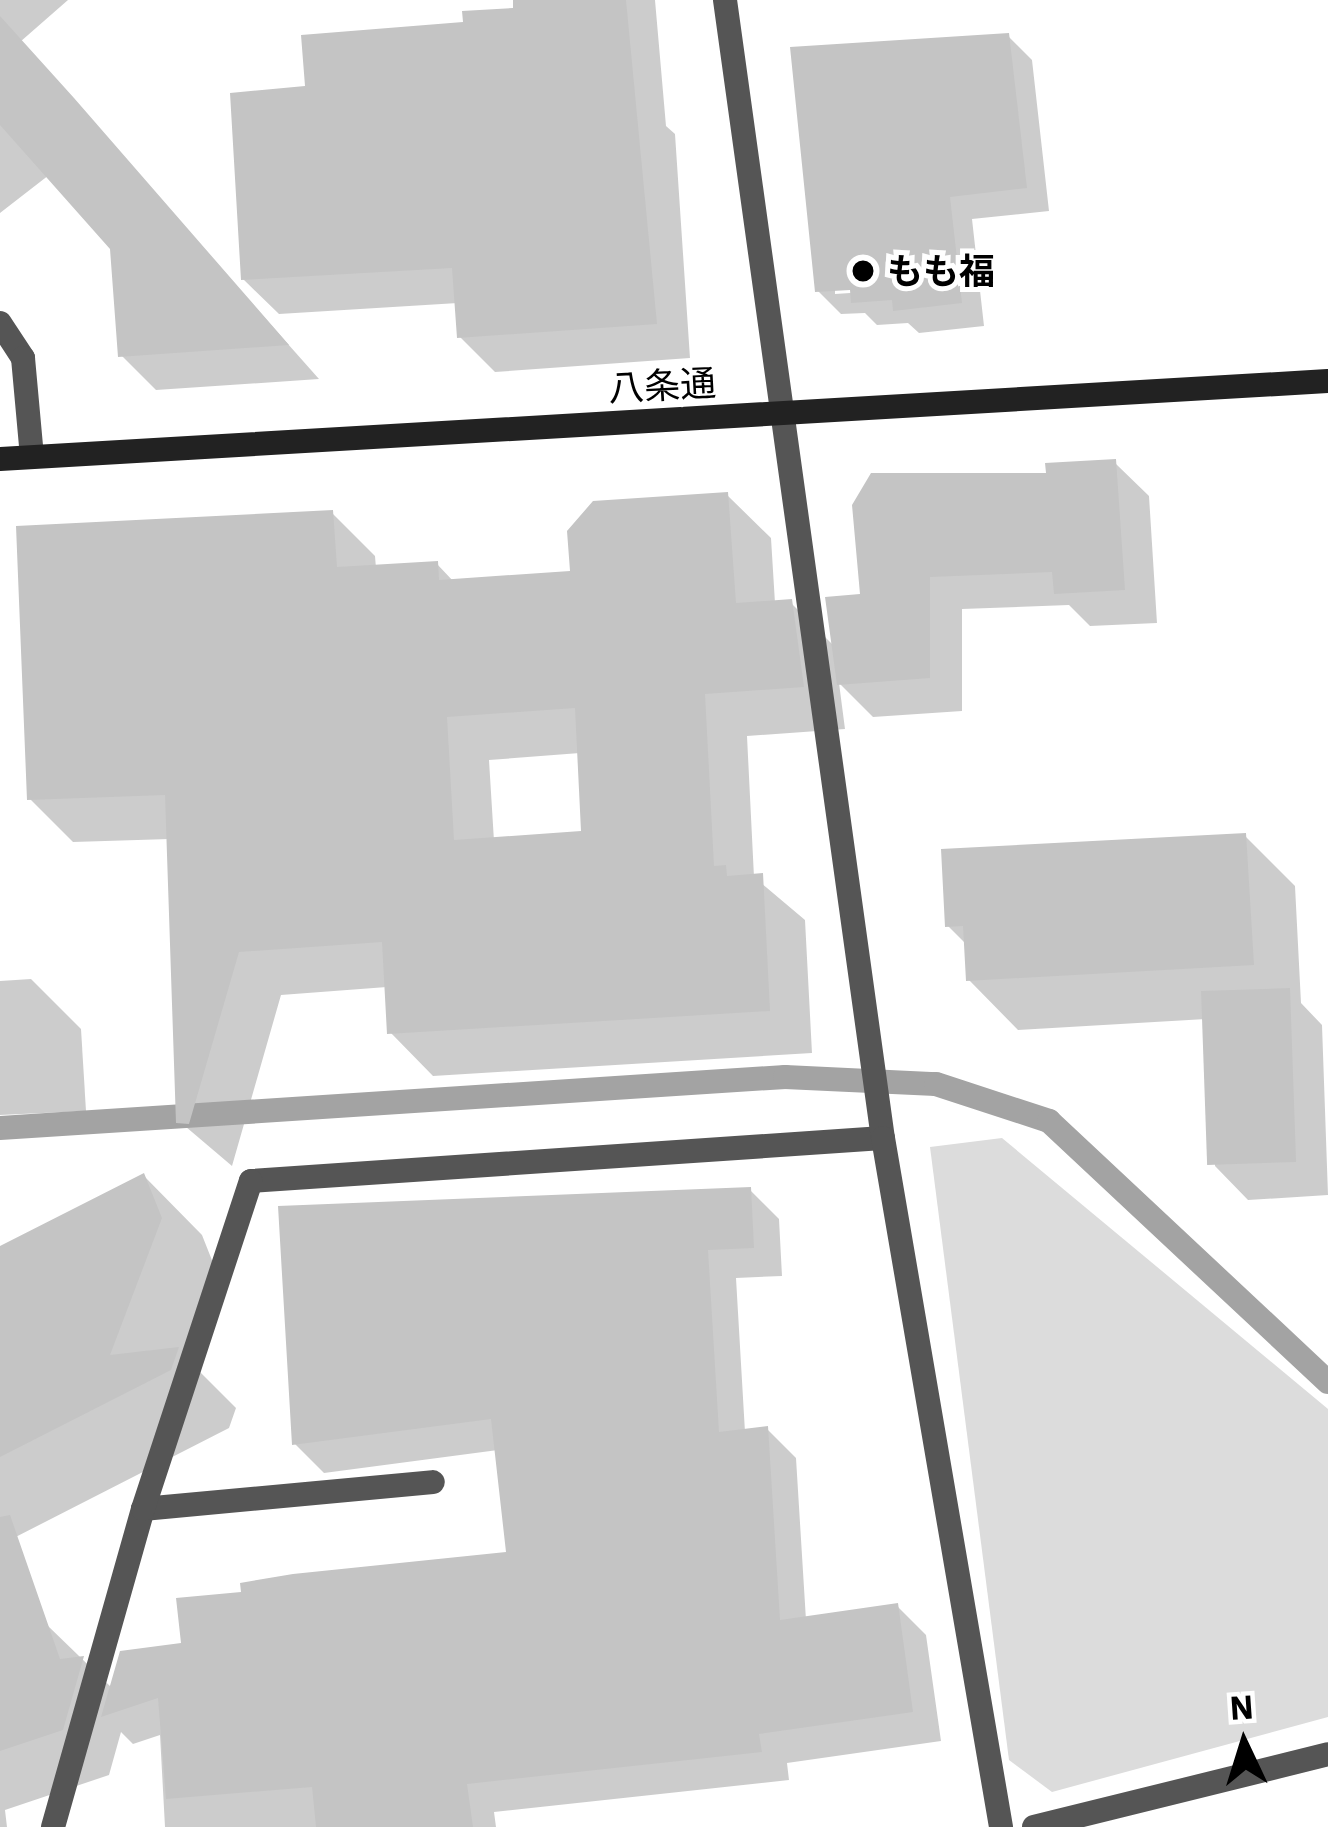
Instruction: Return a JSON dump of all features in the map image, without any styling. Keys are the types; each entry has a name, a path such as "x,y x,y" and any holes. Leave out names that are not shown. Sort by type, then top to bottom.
{"main road":[{"name":"八条通","path":"0,459 1328,381"}],"street":[{"path":"725,0 786,413 883,1138 1001,1827"},
{"path":"0,323 23,358 32,457"},
{"path":"52,1827 143,1509 251,1181 883,1138"},
{"path":"143,1509 433,1482"},
{"path":"1034,1827 1328,1754"}],"shaded area":[{"path":"1002,1138 1328,1409 1328,1717 1052,1792 1009,1760 930,1147"}],"building":[{"path":"513,0 626,0 657,324 457,338 452,268 241,280 230,93 305,86 301,35 463,22 462,11 513,8"},
{"path":"0,16 289,345 118,357 110,249 0,125"},
{"path":"1009,33 1027,188 950,197 962,303 893,311 892,300 851,303 850,290 815,292 790,47"},
{"path":"1116,459 1125,590 1054,594 1052,572 930,577 930,678 837,685 825,597 860,594 852,505 871,473 1046,473 1045,463"},
{"path":"728,492 736,603 792,599 804,687 705,694 714,866 726,865 727,876 763,873 770,1011 387,1034 382,942 239,952 189,1124 176,1123 165,795 27,800 16,526 333,510 337,567 438,561 439,580 570,571 567,531 593,501","holes":["575,708 581,831 454,840 447,717"]},
{"path":"1246,833 1254,965 966,981 963,926 945,927 941,849"},
{"path":"1290,988 1296,1162 1207,1165 1201,991"},
{"path":"144,1173 162,1218 110,1355 179,1347 171,1370 0,1457 0,1246"},
{"path":"751,1187 754,1248 708,1250 719,1432 768,1426 780,1620 898,1603 913,1712 759,1734 762,1752 467,1784 473,1827 316,1827 312,1787 166,1799 158,1698 101,1717 120,1651 181,1643 176,1598 241,1592 240,1583 293,1574 506,1552 491,1419 292,1445 278,1206"},
{"path":"10,1515 60,1659 84,1656 63,1730 0,1751 0,1517"}],"waterway":[{"path":"0,1128 785,1077 936,1084 1049,1121 1328,1382"}],"place":[{"name":"もも福","path":"863,271"}]}
